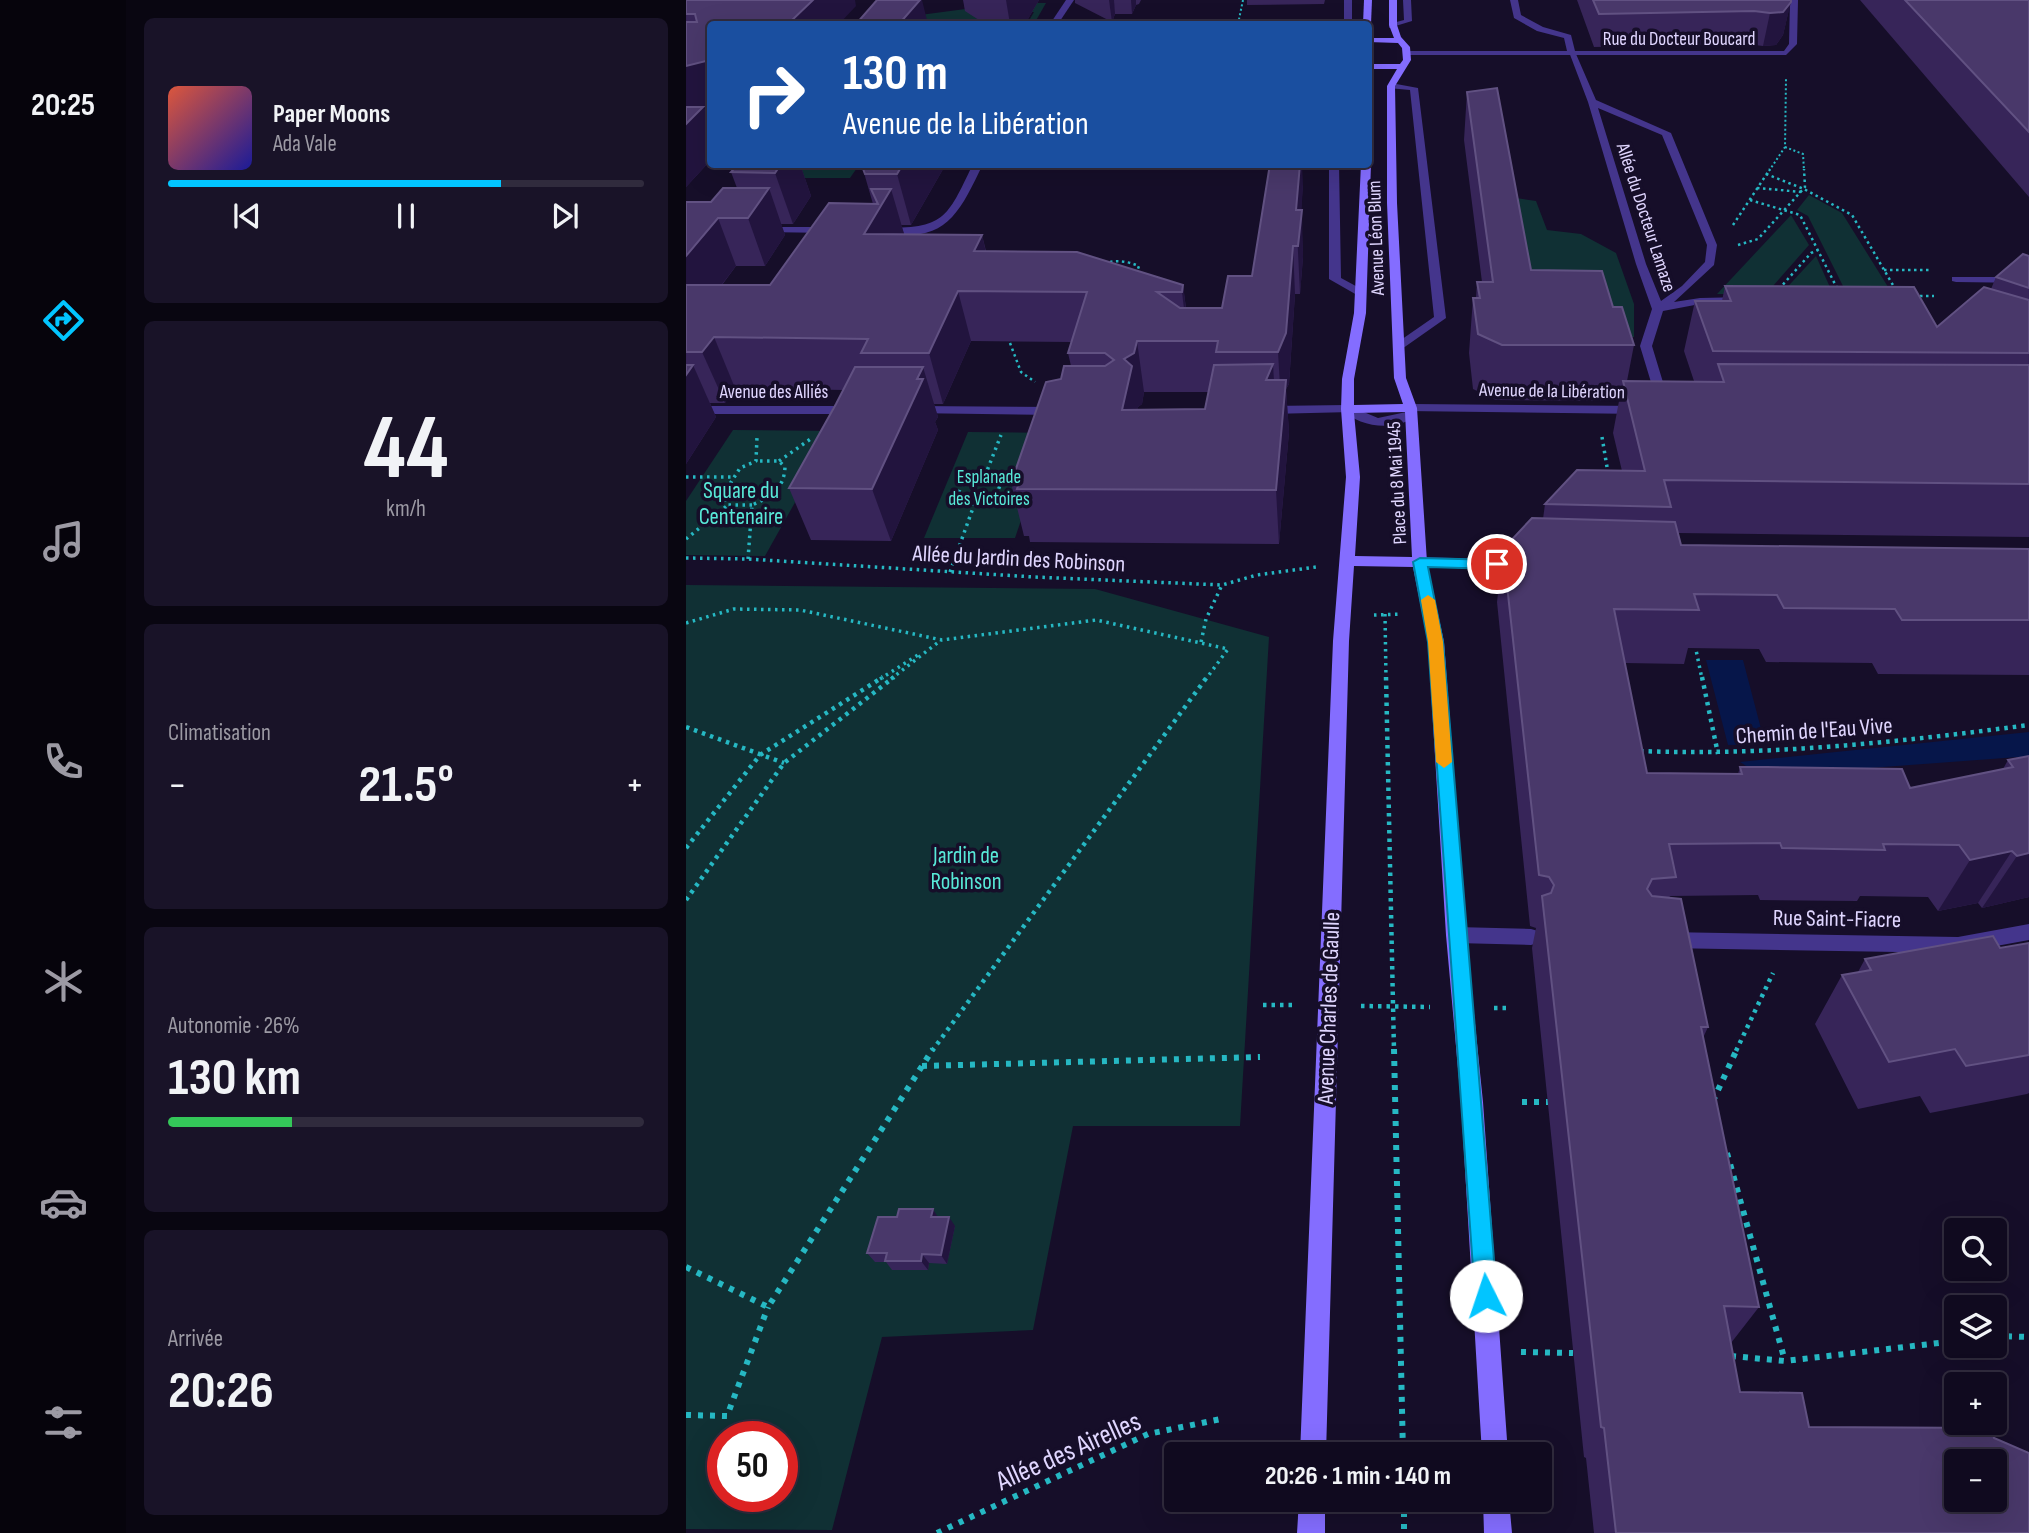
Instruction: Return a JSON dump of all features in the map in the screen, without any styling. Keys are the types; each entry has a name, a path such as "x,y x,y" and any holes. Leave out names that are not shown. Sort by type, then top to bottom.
{"main road":[{"path":"1367,21 1368,0"},
{"path":"1393,0 1392,26 1407,53"},
{"path":"1372,40 1398,41"},
{"name":"Avenue Léon Blum","path":"1407,53 1407,60 1391,86 1392,202 1400,379 1411,412"},
{"path":"1372,66 1401,67"},
{"name":"Avenue Léon Blum","path":"1347,408 1349,371 1361,293 1366,168"},
{"name":"Place du 8 Mai 1945","path":"1347,408 1353,477 1348,561 1420,562 1411,412"},
{"name":"Avenue Charles de Gaulle","path":"1314,1442 1342,617 1348,561"},
{"path":"1420,562 1437,655 1456,935 1490,1351 1494,1442"},
{"path":"1311,1533 1312,1512"},
{"path":"1497,1512 1498,1533"}],"street":[{"path":"1056,21 1070,0"},
{"path":"1348,0 1348,21"},
{"path":"1392,26 1408,21 1407,0"},
{"path":"1407,53 1572,54 1568,37 1540,29 1517,16 1514,0"},
{"path":"1786,53 1793,44 1794,0"},
{"name":"Rue du Docteur Boucard","path":"1572,54 1786,53"},
{"name":"Allée du Docteur Lamaze","path":"1572,54 1592,102 1641,264 1658,309 1686,288 1710,262 1712,245 1666,133 1592,102"},
{"path":"1391,86 1414,88 1440,318 1399,348"},
{"path":"875,231 916,231 939,226 953,215 976,168"},
{"path":"1334,168 1335,279 1361,293"},
{"path":"754,230 848,231"},
{"path":"1956,279 2029,280"},
{"path":"1658,309 1699,301 1770,299"},
{"name":"Avenue de la Libération","path":"1347,408 1368,422 1384,423 1411,412 1670,411 1646,346 1658,309"},
{"path":"1254,410 1347,408"},
{"name":"Avenue des Alliés","path":"686,410 869,410"},
{"path":"896,410 1074,411"},
{"path":"1420,562 1543,566"},
{"name":"Rue Saint-Fiacre","path":"1644,940 1958,945 2029,932"},
{"path":"1456,935 1531,937"}],"path":[{"path":"1239,21 1243,0"},
{"path":"1712,245 1737,221 1785,147 1786,53"},
{"path":"1712,245 1743,245 1758,239 1803,191 1803,154 1785,147"},
{"path":"1766,174 1852,215 1899,296"},
{"path":"1757,188 1803,191"},
{"path":"1750,200 1800,215 1839,293"},
{"path":"1770,299 1811,253 1818,250"},
{"path":"1094,267 1113,260 1128,261 1139,266 1137,273 1126,281"},
{"path":"1010,343 1021,372 1039,385"},
{"path":"756,461 757,437 780,410"},
{"path":"727,505 723,495 740,468 756,461 779,461 822,431"},
{"path":"985,476 1003,431"},
{"path":"1610,483 1601,434 1613,433"},
{"path":"686,539 727,505 752,505 772,497 786,479 785,467 779,461"},
{"path":"965,476 985,476 1003,476 997,494 958,494 965,476"},
{"path":"686,477 733,477"},
{"path":"1001,483 1014,483"},
{"path":"950,572 978,494"},
{"path":"748,559 752,505"},
{"name":"Allée du Jardin des Robinson","path":"686,558 748,559 1222,585 1257,575 1291,572 1348,561"},
{"path":"1201,642 1206,620 1222,585"},
{"path":"686,623 734,609 800,610 942,640 1096,620 1228,649 921,1066 768,1307 727,1416 686,1415"},
{"path":"1342,617 1431,612"},
{"path":"1385,614 1403,1442"},
{"path":"1693,633 1718,754"},
{"path":"686,848 760,755 942,640"},
{"path":"686,900 784,764 942,640"},
{"name":"Chemin de l'Eau Vive","path":"1626,751 1718,754 1884,744 2029,725"},
{"path":"686,727 784,764"},
{"path":"1716,1115 1712,1102 1788,942"},
{"path":"1263,1004 1511,1009"},
{"path":"921,1066 1259,1057"},
{"path":"1522,1102 1563,1102"},
{"path":"1699,1102 1712,1102"},
{"path":"1723,1141 1785,1361"},
{"path":"686,1267 768,1307"},
{"path":"2007,1336 2029,1337"},
{"path":"1727,1356 1785,1361 1944,1342"},
{"path":"1490,1351 1573,1353"},
{"name":"Allée des Airelles","path":"937,1533 1149,1434 1221,1419"},
{"path":"1404,1512 1404,1533"}],"green space":[{"path":"1011,3 1046,3 1036,21 1029,21 1034,12 1011,11 1004,21 891,21"},
{"path":"800,168 857,168 850,178 792,178"},
{"path":"1809,195 1842,213 1898,303 1850,300 1808,216 1797,210"},
{"path":"1503,196 1536,201 1547,230 1581,234 1616,253 1634,304 1634,337 1533,337"},
{"path":"1791,215 1809,245 1766,294 1717,294"},
{"path":"1816,256 1833,294 1780,295"},
{"name":"Square du Centenaire","path":"733,430 835,431 765,556 686,555 686,501"},
{"name":"Esplanade des Victoires","path":"968,432 1051,433 1015,538 924,538"},
{"name":"Jardin de Robinson","path":"686,585 1095,589 1269,637 1240,1126 1073,1126 1033,1330 882,1337 832,1530 686,1529"}],"shaded area":[{"path":"1706,660 1743,660 1765,744 1728,745"},
{"path":"2029,732 2029,761 2018,757 1762,776 1740,762"}],"building":[{"path":"686,0 813,0 791,21 707,21 707,61 686,66 686,22 697,22 695,14 686,14"},
{"path":"877,0 920,0 902,21 859,21"},
{"path":"1593,0 1791,2 1783,12 1770,13 1599,14"},
{"path":"1905,0 2029,0 2029,132"},
{"path":"1497,88 1531,270 1602,271 1613,307 1622,307 1634,345 1502,345 1478,334 1473,298 1480,298 1477,282 1493,282 1467,92"},
{"path":"686,107 703,107 686,124"},
{"path":"734,168 778,168 775,173 731,172"},
{"path":"863,168 901,168 897,174 865,174"},
{"path":"1269,168 1300,168 1296,210 1302,210 1298,246 1293,246 1286,333 1278,352 1216,352 1218,341 1137,341 1134,353 1124,359 1132,366 1122,410 1205,409 1214,365 1273,364 1266,380 1286,380 1276,490 1017,489 1019,483 1011,483 1046,382 1061,379 1064,366 1105,366 1114,360 1105,353 1068,353 1087,292 958,291 929,353 861,353 868,339 714,337 702,352 686,352 686,285 770,285 829,203 878,204 871,189 891,189 864,234 982,235 974,251 1077,252 1183,285 1182,292 1157,292 1180,308 1222,308 1228,276 1252,276"},
{"path":"723,188 769,188 748,218 718,218 686,256 686,202 711,202"},
{"path":"2023,254 2029,256 2029,288 1996,277"},
{"path":"1725,286 1914,287 1937,327 1984,287 2029,300 2029,353 1713,351 1695,301 1731,301"},
{"path":"1718,364 2029,365 2029,484 1664,480 1671,507 1545,504 1577,470 1645,471 1623,381 1724,382"},
{"path":"686,365 693,365 686,375"},
{"path":"855,367 923,367 917,379 923,379 872,489 789,488 836,404"},
{"path":"1532,518 1675,522 1681,545 2029,549 2029,620 1902,620 1895,609 1784,608 1777,595 1694,594 1699,610 1614,609 1647,773 1742,774 1740,767 1902,769 1910,788 2013,767 2008,760 2029,756 2029,853 2017,856 2012,851 1970,860 1959,845 1883,844 1885,850 1782,848 1780,843 1669,844 1676,877 1652,879 1647,889 1652,896 1681,899 1708,1027 1701,1027 1759,1307 1724,1306 1740,1392 1802,1393 1809,1427 1944,1428 1944,1435 1993,1435 1994,1438 2029,1453 2029,1533 1616,1533 1604,1428 1601,1427 1542,896 1551,893 1554,885 1549,877 1539,875 1503,549"},
{"path":"1993,936 2000,948 2029,943 2029,1055 1966,1066 1955,1049 1889,1062 1842,975 1871,970 1865,959"},
{"path":"899,1209 933,1209 931,1217 949,1217 941,1255 922,1254 921,1261 885,1261 887,1253 867,1253 878,1217 897,1217"}],"slow traffic":[{"path":"1428,600 1436,642 1444,762"}],"route":[{"path":"1486,1296 1472,1102 1456,935 1436,642 1420,562 1497,564"}]}
